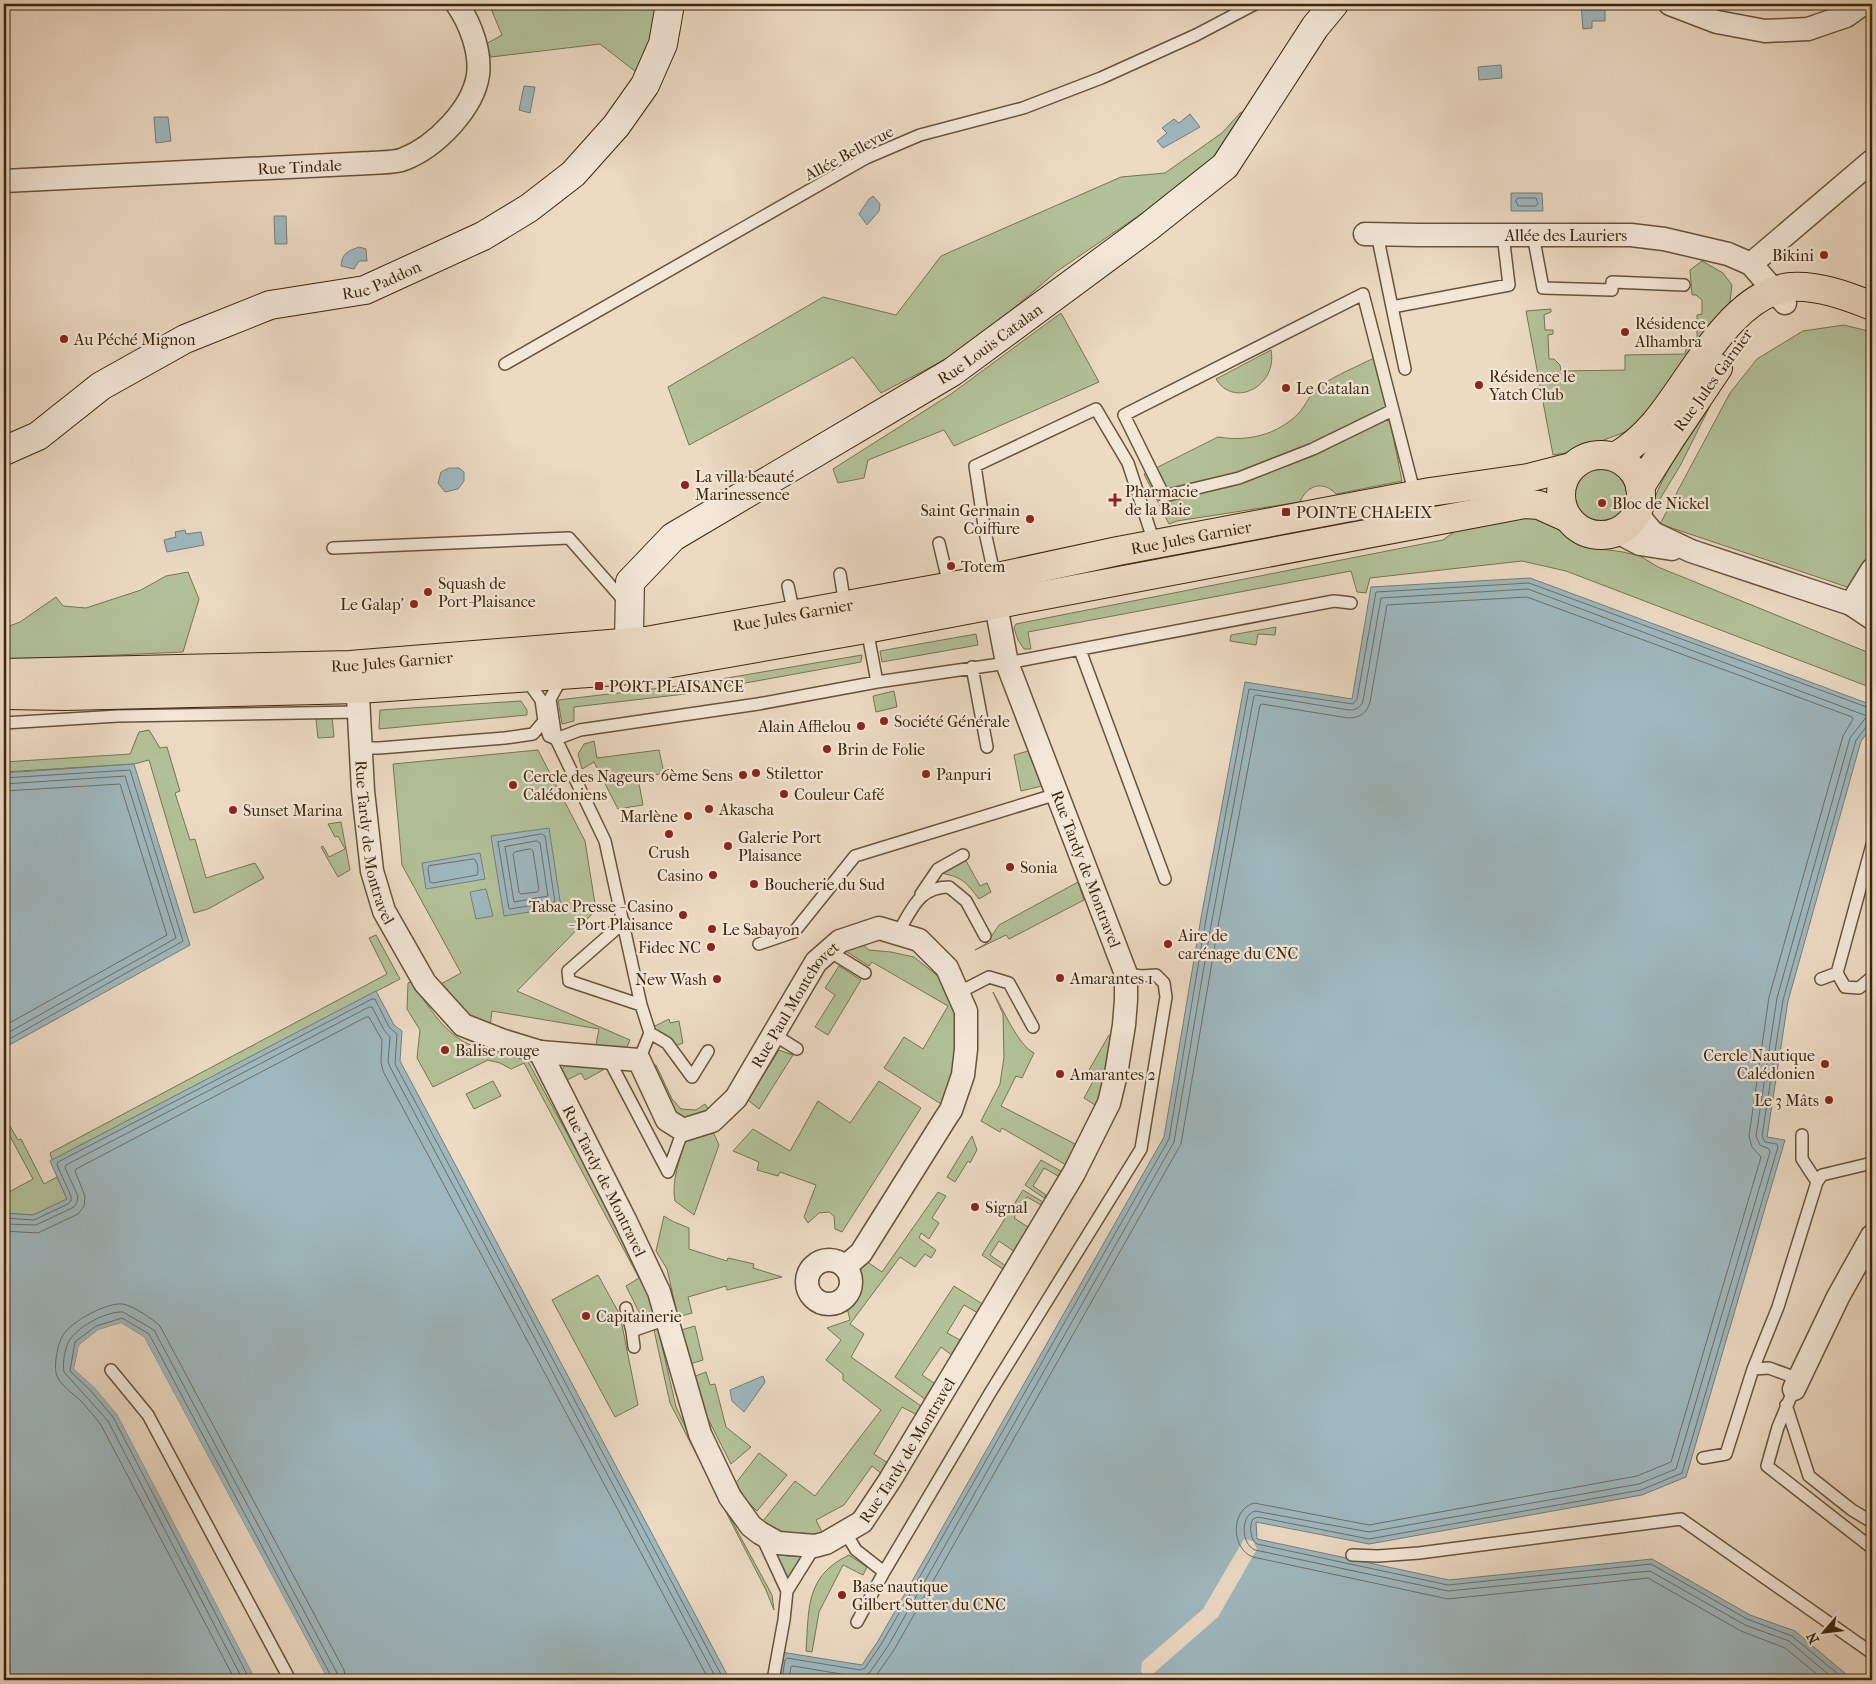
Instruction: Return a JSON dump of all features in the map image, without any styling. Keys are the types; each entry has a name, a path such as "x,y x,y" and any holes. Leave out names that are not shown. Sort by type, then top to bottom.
{"main road":[{"name":"Rue Jules Garnier","path":"1767,283 1791,287 1808,287 1872,306"},
{"name":"Rue Jules Garnier","path":"1767,283 1803,296 1836,294"},
{"name":"Rue Jules Garnier","path":"1615,457 1628,449 1655,423 1723,331 1767,283"},
{"name":"Rue Jules Garnier","path":"1640,487 1708,383 1743,335 1766,313 1767,283"},
{"path":"1601,454 1615,457 1626,464 1636,474 1640,487 1641,501 1637,514 1625,527 1617,532 1606,535 1595,535 1585,532 1568,518 1562,506 1561,492 1564,479 1571,467 1577,462 1593,455 1601,454"},
{"name":"Rue Jules Garnier","path":"4,673 350,665 646,640 845,605 972,577 1096,556 1415,495 1528,478 1571,467"},
{"name":"Rue Jules Garnier","path":"4,695 359,700 466,682 631,670 770,646 871,624 996,605 1525,504 1539,505 1568,518"}],"street":[{"name":"Rue Tindale","path":"4,181 370,163 404,159 429,144 450,127 468,102 478,75 476,45 467,18 456,4"},
{"name":"Rue Paddon","path":"4,451 38,436 101,386 185,339 270,305 365,290 483,236 529,208 573,174 616,126 646,85 663,44 670,4"},
{"name":"Rue Louis Catalan","path":"629,641 630,582 673,537 952,372 1140,233 1226,166 1315,27 1334,4"},
{"path":"1670,4 1717,22 1764,30 1808,29 1846,16 1862,4"},
{"path":"1767,283 1872,161"},
{"name":"Allée des Lauriers","path":"1371,234 1631,235 1664,239 1728,254 1767,283"},
{"path":"1637,514 1653,533 1691,551 1851,604 1872,618"},
{"path":"1617,532 1640,544 1691,551"},
{"path":"996,605 1006,589 1081,572 1096,556"},
{"path":"1851,604 1872,570"},
{"path":"972,577 981,592 994,590 996,605"},
{"name":"Rue Tardy de Montravel","path":"359,700 363,791 372,871 384,911 425,983 463,1025 501,1040 540,1052 626,1222 659,1292 700,1434 730,1497 752,1526 760,1533 778,1543 816,1546 826,1543 862,1522 890,1480 1087,1148 1109,1103 1116,1074 1126,1000 1126,974 1007,663 996,605"},
{"path":"629,641 634,654 646,658 749,641 770,646"},
{"path":"466,682 492,667 611,663 624,650 629,641"},
{"path":"359,700 369,672 465,665 485,654"},
{"path":"255,667 268,676 348,676 359,700"},
{"name":"Rue Paul Montchovet","path":"683,1130 712,1121 736,1098 816,962 840,941 879,928 919,940 947,968 966,1011 964,1076 951,1110 861,1253 845,1267"},
{"path":"540,1052 639,1060 667,1120 683,1130"},
{"path":"1793,1391 1838,1297 1872,1236"}],"lane":[{"name":"Allée Bellevue","path":"505,364 866,158 920,135 1023,108 1100,78 1196,34 1255,4"},
{"path":"1371,234 1392,307 1405,369"},
{"path":"1392,307 1509,285 1503,235"},
{"path":"1533,235 1543,288 1612,290 1612,282 1684,285"},
{"path":"1393,410 1313,449 1239,478 1164,496 1124,415 1363,294 1415,495"},
{"path":"897,608 962,592 972,577 985,532 975,466 1096,409 1128,463 1152,533"},
{"path":"333,548 568,538 630,607"},
{"path":"939,543 972,577"},
{"path":"840,574 845,605"},
{"path":"788,586 794,614"},
{"path":"525,677 541,700 544,721 549,736 556,739 580,730 758,704 877,682 1007,663 1334,602 1351,603"},
{"path":"871,624 877,682"},
{"path":"1080,650 1165,878"},
{"path":"972,667 987,747"},
{"path":"564,675 550,699 556,739 605,840 641,1005 650,1033 639,1060"},
{"path":"4,722 359,700"},
{"path":"361,748 505,738 533,734 544,721"},
{"path":"759,944 794,932 855,856 1057,794"},
{"path":"1872,845 1837,973 1845,987 1859,988 1872,977"},
{"path":"897,934 938,869 963,854"},
{"path":"920,896 937,887 949,887 966,901 984,936"},
{"path":"624,922 568,971 569,981 641,1005"},
{"path":"829,951 865,973"},
{"path":"1821,979 1837,973"},
{"path":"857,1622 884,1572 995,1384 1141,1149 1166,997 1164,982 1156,975 1126,974"},
{"path":"958,993 989,977 1009,983 1033,1027"},
{"path":"650,1033 667,1043 692,1077 708,1051"},
{"path":"773,1034 796,1049"},
{"path":"607,1056 668,1172 683,1130"},
{"path":"1802,1135 1802,1159 1817,1182"},
{"path":"1703,1458 1726,1454 1753,1369 1778,1307 1817,1182 1822,1175 1872,1163"},
{"path":"626,1308 634,1347"},
{"path":"632,1331 667,1319"},
{"path":"1753,1369 1769,1368 1793,1391 1809,1476 1852,1510 1872,1522"},
{"path":"111,1370 148,1416 290,1680"},
{"path":"1793,1391 1767,1466 1872,1548"},
{"path":"1352,1554 1378,1556 1419,1553 1681,1519 1872,1653"},
{"path":"846,1532 856,1550 884,1572"},
{"path":"760,1533 787,1591"},
{"path":"773,1680 784,1620 787,1591 816,1546"}],"green space":[{"path":"489,4 661,4 650,52 636,72 600,44 491,57 486,44 502,35"},
{"path":"1241,112 1255,113 1229,146 1163,199 1056,272 969,347 881,393 853,357 689,445 668,387 823,297 896,315 941,256 1121,177 1165,173 1222,133"},
{"path":"1702,261 1723,273 1732,285 1729,309 1633,429 1572,452 1553,455 1526,311 1551,309 1551,312 1544,315 1545,330 1553,330 1553,334 1548,335 1549,359 1554,359 1560,365 1561,371 1625,370 1625,355 1685,354 1689,346 1697,343 1697,315 1702,314 1702,300 1696,295 1692,295 1690,270"},
{"path":"1061,313 1099,382 954,446 944,430 868,460 864,478 838,483 833,469 951,394"},
{"path":"1844,325 1872,332 1872,550 1850,588 1660,524 1730,393 1757,359 1803,331"},
{"path":"1271,350 1271,363 1268,374 1253,389 1233,392 1224,388 1216,379"},
{"path":"1374,358 1402,481 1336,494 1326,487 1316,486 1303,496 1300,502 1177,521 1169,524 1144,474 1218,437 1251,437 1272,432 1299,413 1320,386"},
{"path":"1710,406 1680,466 1649,517 1653,502 1666,474"},
{"path":"1601,466 1613,468 1626,479 1631,496 1629,508 1618,521 1601,526 1589,524 1576,513 1571,496 1573,484 1584,471"},
{"path":"1526,511 1561,527 1572,539 1588,547 1640,556 1658,567 1872,654 1872,688 1566,571 1522,561 1370,578 1366,593 1357,592 1351,571 1028,632 1031,649 1024,649 1018,640 1014,628 1016,624 1443,540 1466,523"},
{"path":"188,572 199,599 183,652 4,660 4,628 20,622 56,597 63,606 86,608 141,590 166,576"},
{"path":"1276,627 1275,635 1258,634 1256,645 1230,641 1231,635"},
{"path":"976,634 978,645 882,662 880,651"},
{"path":"862,655 861,662 685,694 574,707 574,721 562,724 558,700 686,685"},
{"path":"894,691 897,707 876,712 873,696"},
{"path":"521,701 527,710 527,715 379,729 380,710"},
{"path":"332,717 334,737 318,738 316,719"},
{"path":"149,730 160,748 167,747 180,791 175,793 190,840 195,839 206,878 255,863 264,878 208,909 194,913 149,760 134,764 4,772 4,762 130,754 139,732"},
{"path":"594,741 597,758 659,750 664,773 638,778 643,805 618,809 594,762 582,769 578,754 584,744"},
{"path":"538,750 585,841 596,910 517,991 630,1040 626,1049 596,1045 599,1029 492,1011 490,1027 469,1021 439,985 461,973 402,865 393,764"},
{"path":"1028,751 1042,786 1021,791 1014,755"},
{"path":"341,822 350,870 338,877 321,847 323,846 329,857 345,849 338,836 335,837 328,824"},
{"path":"965,859 980,886 987,883 991,892 979,899 958,878 939,873"},
{"path":"1078,882 1084,900 1009,939 1006,935 975,950 987,943 999,925"},
{"path":"376,935 400,979 52,1160 50,1153 387,974 369,938"},
{"path":"861,943 869,950 914,957 939,977 954,1006 958,1034 956,1061 941,1104 884,1068 904,1037 923,1049 948,1006 872,962 869,966 844,950"},
{"path":"839,966 861,980 828,1035 815,1027 835,995 825,988"},
{"path":"411,982 439,1020 455,1036 476,1047 513,1051 525,1056 612,1216 651,1298 676,1407 722,1503 772,1595 774,1610 766,1590 670,1403 650,1312 640,1314 626,1286 639,1278 524,1063 511,1069 500,1063 488,1060 433,1087 417,1058 420,1030 407,1009 408,983"},
{"path":"993,992 1017,1035 1028,1049 1034,1053 1022,1078 1016,1076 1001,1106 1079,1146 1066,1165 1002,1128 1000,1132 981,1121 1000,1084 1004,1057 1003,1014"},
{"path":"669,1019 670,1023 679,1021 683,1043 673,1047 667,1038 653,1027"},
{"path":"1109,1035 1117,1038 1108,1081 1095,1105 1084,1098 1097,1074 1089,1070"},
{"path":"779,1050 793,1055 759,1109 748,1100"},
{"path":"567,1063 597,1064 603,1070 585,1080 581,1073 565,1081 561,1071"},
{"path":"656,1065 672,1099 681,1109 696,1110 705,1104 710,1112 688,1120 677,1116 650,1066"},
{"path":"493,1081 501,1096 474,1109 466,1094"},
{"path":"879,1081 921,1108 842,1232 835,1229 834,1216 829,1212 819,1213 808,1223 804,1217 816,1185 780,1172 778,1176 757,1170 759,1162 733,1151 753,1129 790,1151 818,1101 850,1123"},
{"path":"4,1116 18,1140 21,1139 44,1184 57,1177 67,1199 33,1215 4,1213 4,1182 9,1192 33,1179 4,1125"},
{"path":"713,1132 719,1145 694,1215 675,1201 674,1186 677,1170 685,1140"},
{"path":"972,1136 977,1150 970,1163 968,1161 955,1182 947,1177"},
{"path":"1041,1160 1061,1171 1058,1176 1044,1168 1033,1186 1046,1195 1044,1198 1025,1185"},
{"path":"1023,1190 1043,1202 1041,1205 1027,1197 1014,1218 1028,1227 1015,1252 999,1241 990,1255 1006,1266 1004,1270 982,1255"},
{"path":"938,1192 946,1196 932,1218 939,1223 929,1239 921,1233 919,1238 936,1250 931,1258 925,1254 915,1267 900,1257 850,1324 864,1334 851,1357 921,1406 917,1415 902,1407 874,1454 888,1463 883,1475 872,1466 844,1505 816,1520 824,1536 777,1533 763,1521 795,1481 815,1496 881,1410 843,1380 843,1374 826,1360 841,1340 827,1328 850,1320 846,1304 857,1294 860,1268 866,1261 882,1272"},
{"path":"664,1216 689,1228 689,1249 727,1261 728,1258 754,1264 753,1268 782,1277 727,1290 726,1286 688,1297 692,1313 678,1317 667,1269 656,1251"},
{"path":"598,1275 620,1315 638,1405 615,1417 552,1300"},
{"path":"954,1286 984,1305 978,1313 964,1305 947,1333 962,1341 953,1356 941,1347 922,1375 937,1385 926,1400 895,1377"},
{"path":"695,1326 703,1360 690,1364 681,1330"},
{"path":"706,1372 710,1385 715,1384 726,1427 751,1447 731,1464 700,1403 693,1377"},
{"path":"759,1453 787,1475 757,1511 745,1499 736,1483"},
{"path":"775,1550 787,1556 802,1556 788,1579"},
{"path":"849,1555 867,1567 863,1575 843,1565 819,1612 812,1652 806,1651 809,1608 812,1595 824,1573 835,1563"}],"water":[{"path":"1581,4 1605,4 1605,21 1592,21 1592,28 1583,29"},
{"path":"1501,65 1502,78 1479,80 1478,67"},
{"path":"524,86 535,87 530,113 519,110"},
{"path":"1190,114 1200,127 1163,148 1157,141 1167,133 1162,128 1174,119 1179,123"},
{"path":"154,117 168,117 171,141 156,143"},
{"path":"1511,193 1542,193 1543,211 1511,211"},
{"path":"873,196 880,204 879,211 867,225 859,214"},
{"path":"274,216 286,216 287,244 275,244"},
{"path":"359,247 366,249 367,261 359,261 354,269 341,266 346,253"},
{"path":"449,468 459,468 464,472 464,481 458,489 445,492 438,483 441,472"},
{"path":"185,530 186,534 201,532 204,545 167,552 164,540 176,537 175,532"},
{"path":"1530,578 1872,705 1872,727 1861,741 1788,1001 1767,1137 1785,1140 1686,1477 1642,1495 1369,1544 1256,1522 1257,1539 1449,1580 1652,1559 1750,1615 1795,1631 1853,1680 777,1680 781,1652 862,1665 878,1641 1164,1137 1201,918 1245,682 1352,699 1371,587"},
{"path":"134,764 190,945 4,1048 4,773"},
{"path":"549,828 561,907 504,916 491,836"},
{"path":"480,853 485,879 426,889 422,863"},
{"path":"486,889 493,916 476,919 470,892"},
{"path":"376,991 394,1025 402,1031 400,1061 730,1680 328,1680 144,1337 121,1323 98,1330 79,1345 74,1369 94,1387 117,1414 256,1680 4,1680 4,1213 33,1215 67,1199 50,1161"},
{"path":"763,1376 765,1382 744,1412 732,1401 730,1390"}],"pier":[{"path":"121,1323 144,1337 328,1680 325,1680 143,1338 121,1325 99,1332 81,1346 77,1368 96,1386 119,1413 258,1680 256,1680 117,1414 94,1387 74,1369 79,1345 98,1330"},
{"path":"1244,1539 1253,1541 1257,1549 1218,1617 1147,1679 1141,1671 1142,1662 1203,1609"}],"place":[{"name":"Bikini","path":"1824,255"},
{"name":"Résidence Alhambra","path":"1625,332"},
{"name":"Au Péché Mignon","path":"64,339"},
{"name":"Résidence le Yatch Club","path":"1479,385"},
{"name":"Le Catalan","path":"1286,388"},
{"name":"La villa beauté Marinessence","path":"685,485"},
{"name":"Pharmacie de la Baie","path":"1115,500"},
{"name":"Bloc de Nickel","path":"1602,503"},
{"name":"POINTE CHALEIX","path":"1286,512"},
{"name":"Saint Germain Coiffure","path":"1030,519"},
{"name":"Totem","path":"951,566"},
{"name":"Squash de Port-Plaisance","path":"428,592"},
{"name":"Le Galap'","path":"414,604"},
{"name":"PORT PLAISANCE","path":"599,686"},
{"name":"Société Générale","path":"884,721"},
{"name":"Alain Afflelou","path":"861,726"},
{"name":"Brin de Folie","path":"827,749"},
{"name":"Stilettor","path":"756,773"},
{"name":"Panpuri","path":"926,774"},
{"name":"6ème Sens","path":"743,775"},
{"name":"Cercle des Nageurs Calédoniens","path":"513,785"},
{"name":"Couleur Café","path":"784,794"},
{"name":"Akascha","path":"709,809"},
{"name":"Sunset Marina","path":"233,810"},
{"name":"Marlène","path":"688,816"},
{"name":"Crush","path":"669,834"},
{"name":"Galerie Port Plaisance","path":"728,846"},
{"name":"Sonia","path":"1010,867"},
{"name":"Casino","path":"713,875"},
{"name":"Boucherie du Sud","path":"754,884"},
{"name":"Tabac Presse - Casino - Port Plaisance","path":"683,915"},
{"name":"Le Sabayon","path":"712,929"},
{"name":"Aire de carénage du CNC","path":"1168,944"},
{"name":"Fidec NC","path":"711,947"},
{"name":"Amarantes 1","path":"1060,978"},
{"name":"New Wash","path":"717,979"},
{"name":"Balise rouge","path":"445,1050"},
{"name":"Cercle Nautique Calédonien","path":"1825,1064"},
{"name":"Amarantes 2","path":"1060,1074"},
{"name":"Le 3 Mâts","path":"1829,1100"},
{"name":"Signal","path":"975,1207"},
{"name":"Capitainerie","path":"586,1316"},
{"name":"Base nautique Gilbert Sutter du CNC","path":"842,1595"}]}
